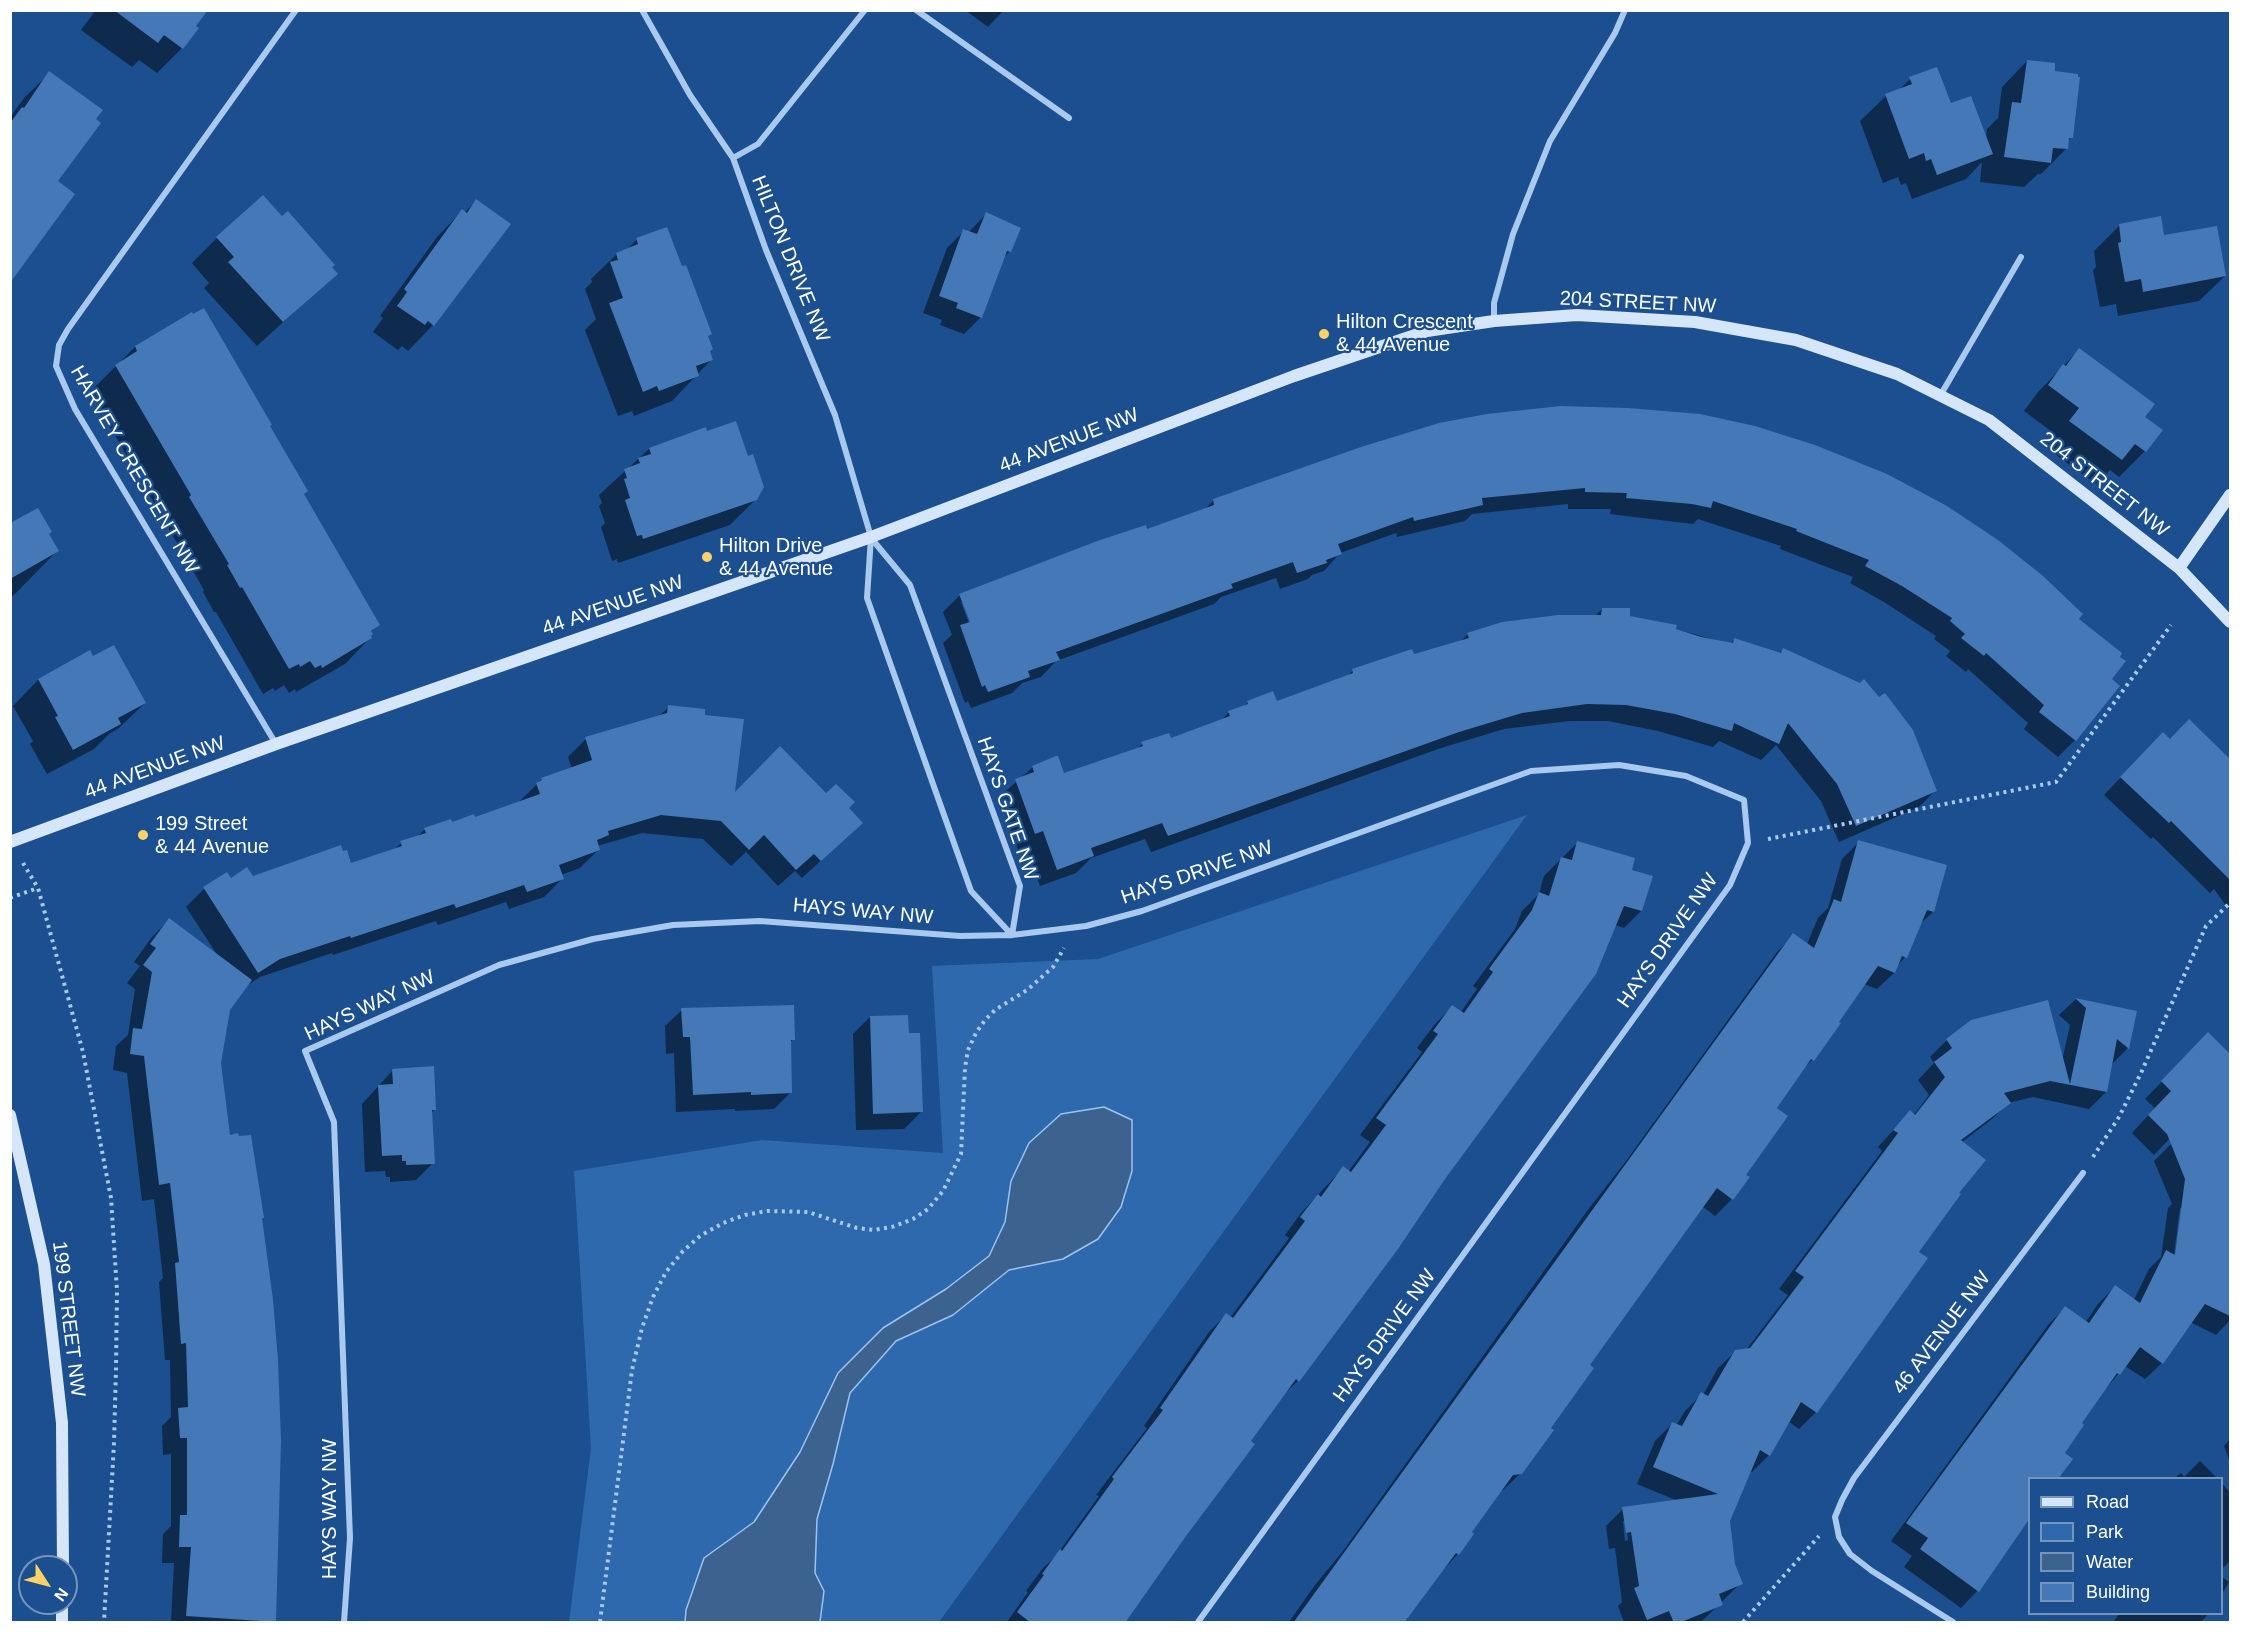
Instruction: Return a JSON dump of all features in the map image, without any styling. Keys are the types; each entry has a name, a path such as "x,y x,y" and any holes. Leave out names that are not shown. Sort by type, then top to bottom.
{"street":[{"name":"HARVEY CRESCENT NW","path":"276,744 75,409 56,366 59,345 68,329 296,10"},
{"name":"HILTON DRIVE NW","path":"642,10 690,95 733,158 766,250 835,415 871,537"},
{"path":"733,158 758,144 865,10"},
{"path":"915,10 1069,118"},
{"path":"1494,321 1494,303 1513,234 1550,141 1615,33 1625,10"},
{"path":"1940,396 2021,257"},
{"name":"204 STREET NW","path":"1294,376 1427,331 1494,321 1577,315 1695,322 1796,340 1897,374 1989,420 2179,568 2230,622"},
{"name":"44 AVENUE NW","path":"11,842 276,744 871,537 1294,376"},
{"path":"2179,568 2230,495"},
{"path":"871,537 867,598 971,891 1012,935"},
{"name":"HAYS GATE NW","path":"871,537 910,585 1020,886 1012,935"},
{"name":"HAYS DRIVE NW","path":"1012,935 1063,929 1116,919 1531,771 1619,765 1686,776 1744,800 1748,843 1730,885 1198,1623"},
{"name":"HAYS WAY NW","path":"344,1623 350,1538 334,1122 305,1051 499,965 593,939 673,925 760,921 960,936 1012,935"},
{"name":"199 STREET NW","path":"10,1115 45,1275 62,1423 63,1555"},
{"name":"46 AVENUE NW","path":"1835,1517 1854,1478 2083,1173"},
{"path":"1835,1517 1839,1537 1850,1554 1872,1571 1953,1623"}],"path":[{"path":"1748,843 2056,782 2171,625"},
{"path":"11,842 38,888 83,1052 111,1198 117,1291 116,1368 104,1623"},
{"path":"10,898 38,888"},
{"path":"2083,1173 2119,1117 2141,1073 2206,926 2230,903"},
{"path":"600,1623 632,1370 642,1328 653,1297 666,1272 683,1251 700,1236 723,1223 745,1215 767,1211 800,1211 857,1228 874,1230 913,1219 928,1209 944,1191 961,1154 964,1077 968,1050 976,1033 995,1010 1027,990 1053,967 1066,944 1063,929"},
{"path":"1743,1623 1835,1517"}],"green space":[{"path":"1527,815 939,1622 569,1622 591,1448 574,1171 762,1140 943,1153 932,966 1098,959"}],"water":[{"path":"1104,1107 1132,1120 1132,1171 1121,1207 1098,1239 1063,1259 1009,1270 953,1315 896,1341 850,1393 817,1519 815,1573 824,1591 820,1622 685,1622 686,1610 704,1558 754,1522 800,1452 838,1373 883,1328 946,1289 989,1256 1005,1222 1011,1181 1029,1143 1061,1114"}],"building":[{"path":"114,10 208,10 196,26 199,28 183,49 164,35 158,43"},
{"path":"2027,60 2055,63 2055,71 2078,74 2080,77 2073,138 2069,138 2068,149 2053,148 2051,163 2004,157 2012,102 2021,103"},
{"path":"1937,67 1951,103 1971,96 1993,154 1937,175 1931,159 1926,161 1924,153 1909,159 1885,94 1912,84 1909,77"},
{"path":"49,71 103,110 96,119 101,123 58,181 75,194 10,283 10,123 22,107 24,108"},
{"path":"263,195 282,216 288,211 335,265 332,267 338,274 283,322 228,262 234,257 216,237"},
{"path":"476,199 511,224 434,326 428,321 425,325 397,306 407,292 404,289 462,209 467,213"},
{"path":"986,212 1021,228 1011,252 1007,251 982,318 956,308 958,303 939,296 963,229 977,234"},
{"path":"2161,216 2164,235 2217,226 2226,276 2143,292 2141,279 2125,282 2118,243 2121,242 2119,224"},
{"path":"667,227 682,266 686,265 712,334 708,336 713,349 710,351 713,360 696,366 699,376 659,391 657,386 643,392 609,303 623,298 610,262 618,260 616,253 638,244 636,238"},
{"path":"204,308 308,491 304,494 380,625 371,631 372,638 322,668 321,665 315,668 310,661 300,667 299,664 289,669 242,587 240,588 227,565 229,564 189,497 191,495 115,365 137,351 135,346 192,312 193,314"},
{"path":"2079,348 2155,404 2145,417 2163,430 2146,452 2135,444 2122,460 2069,421 2079,408 2048,385 2063,364 2066,366"},
{"path":"1560,406 1628,408 1700,414 1755,426 1815,445 1887,474 1947,506 1998,540 2043,576 2083,614 2079,619 2122,653 2120,657 2126,661 2112,679 2120,686 2076,741 2039,712 2044,705 1986,653 1984,656 1961,638 1965,634 1950,621 1952,618 1902,586 1865,566 1869,560 1796,531 1797,529 1713,501 1711,508 1626,498 1627,493 1585,492 1585,488 1482,498 1483,505 1414,521 1413,517 1338,544 1342,554 1326,560 1327,563 1297,573 1293,562 1231,584 1233,588 1056,652 1060,660 1028,671 1030,677 988,692 985,685 982,687 960,625 970,622 959,594 1100,540 1146,525 1147,529 1214,505 1213,499 1361,447 1439,423 1487,414"},
{"path":"736,421 748,456 753,454 764,487 757,500 643,539 642,535 637,536 625,500 630,498 624,479 627,478 624,469 640,463 638,458 651,454 649,448 706,427 707,431"},
{"path":"38,508 52,532 49,534 59,551 10,579 10,523"},
{"path":"1602,608 1630,608 1630,616 1677,625 1676,629 1701,637 1733,643 1734,638 1781,653 1783,648 1860,683 1864,679 1879,697 1885,693 1913,730 1937,791 1856,826 1837,784 1788,723 1779,744 1734,723 1732,731 1675,714 1626,705 1587,704 1522,713 1459,732 1168,836 1162,823 1091,848 1094,856 1057,870 1043,831 1035,834 1015,779 1034,772 1032,766 1056,756 1058,756 1064,773 1143,746 1141,742 1169,733 1171,738 1230,716 1228,711 1273,691 1277,701 1353,673 1352,669 1412,649 1414,654 1469,638 1467,633 1502,622 1558,615 1601,615"},
{"path":"114,645 146,703 118,718 121,724 73,750 38,679 90,650 93,656"},
{"path":"668,705 705,709 705,715 744,719 735,792 780,746 826,793 836,784 855,802 849,808 863,823 821,861 814,854 796,870 764,835 749,850 721,821 661,815 608,831 609,835 597,840 600,850 559,865 564,879 527,892 524,885 456,908 454,904 280,959 258,973 203,887 227,872 231,878 247,867 253,876 341,845 343,851 347,850 351,863 402,846 400,841 426,833 424,828 474,814 475,817 540,794 536,783 542,780 541,778 592,760 585,737 667,713"},
{"path":"2189,719 2230,759 2230,880 2171,821 2169,823 2120,777 2163,732 2170,739"},
{"path":"1858,840 1947,865 1934,912 1927,910 1907,958 1902,956 1895,973 1878,966 1814,1061 1811,1059 1777,1108 1788,1116 1746,1175 1750,1177 1733,1200 1717,1188 1590,1365 1594,1368 1551,1428 1554,1430 1522,1474 1513,1475 1472,1532 1474,1534 1459,1555 1456,1553 1404,1623 1293,1623 1793,933 1814,948 1834,899 1841,902"},
{"path":"1577,841 1635,858 1632,870 1653,876 1642,911 1624,906 1596,974 1445,1179 1398,1249 1299,1382 1296,1379 1251,1441 1255,1444 1125,1623 1031,1623 1017,1612 1044,1575 1042,1574 1060,1549 1062,1551 1114,1479 1112,1477 1163,1410 1160,1408 1226,1313 1233,1318 1305,1221 1300,1217 1318,1194 1321,1197 1343,1166 1351,1172 1386,1125 1376,1118 1438,1034 1433,1031 1452,1005 1464,1013 1493,972 1489,969 1532,910 1539,892 1549,896 1561,857 1572,860"},
{"path":"169,918 252,980 230,1010 221,1063 230,1135 238,1133 239,1136 251,1135 264,1218 262,1218 273,1300 281,1441 276,1622 186,1616 191,1547 179,1547 180,1515 187,1515 187,1438 180,1438 178,1408 188,1407 186,1343 181,1344 175,1263 179,1262 170,1183 159,1185 144,1056 130,1054 133,1028 142,1029 152,972 143,965 156,948 150,944"},
{"path":"2075,998 2137,1011 2129,1049 2117,1039 2107,1092 2050,1081 2004,1093 2011,1103 1961,1140 1986,1160 1959,1193 1961,1194 1919,1252 1928,1258 1817,1413 1801,1402 1770,1456 1760,1450 1730,1521 1735,1564 1743,1584 1719,1594 1723,1605 1679,1623 1674,1623 1669,1611 1647,1620 1634,1588 1639,1586 1631,1532 1626,1533 1622,1507 1718,1494 1653,1467 1672,1422 1682,1426 1701,1392 1708,1396 1735,1350 1750,1348 1804,1277 1795,1271 1898,1133 1893,1130 1910,1110 1915,1115 1945,1077 1934,1062 1952,1048 1946,1039 1971,1020 2048,1000 2070,1084 2086,1008"},
{"path":"794,1005 795,1040 791,1040 792,1093 751,1095 751,1092 693,1095 690,1037 683,1037 681,1008"},
{"path":"908,1015 909,1033 920,1033 923,1112 873,1114 870,1016"},
{"path":"2208,1032 2230,1054 2230,1316 2205,1304 2163,1364 2140,1347 2120,1375 2117,1373 2082,1423 2084,1425 2065,1453 2073,1459 2060,1477 2028,1477 2028,1521 1979,1592 1920,1549 1928,1538 1906,1523 2065,1306 2089,1323 2115,1285 2140,1303 2166,1250 2175,1255 2185,1179 2167,1134 2148,1115 2171,1091 2161,1081"},
{"path":"434,1066 436,1110 432,1110 435,1164 406,1165 406,1161 402,1161 402,1155 382,1156 378,1085 393,1084 392,1069"}],"place":[{"name":"Hilton Crescent & 44 Avenue","path":"1324,334"},
{"name":"Hilton Drive & 44 Avenue","path":"707,557"},
{"name":"199 Street & 44 Avenue","path":"143,835"}]}
